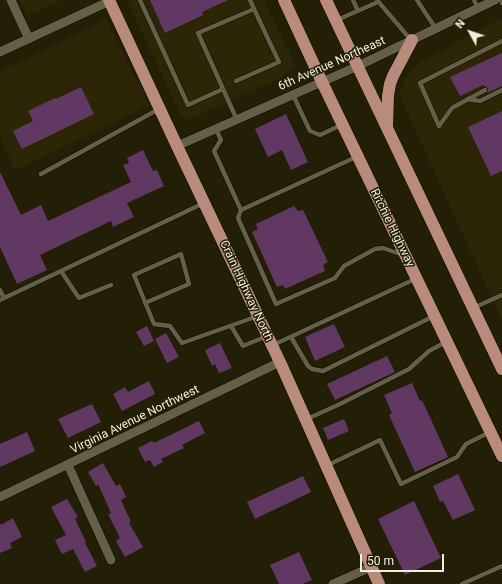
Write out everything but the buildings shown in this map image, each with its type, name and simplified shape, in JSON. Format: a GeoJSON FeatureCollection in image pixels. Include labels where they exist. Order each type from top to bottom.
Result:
{"type":"FeatureCollection","features":[{"type":"Feature","properties":{"kind":"main road","name":"Ritchie Highway"},"geometry":{"type":"LineString","coordinates":[[284,0],[416,279],[502,456]]}},
{"type":"Feature","properties":{"kind":"main road"},"geometry":{"type":"LineString","coordinates":[[326,0],[502,369]]}},
{"type":"Feature","properties":{"kind":"main road","name":"Crain Highway North"},"geometry":{"type":"LineString","coordinates":[[110,1],[159,109],[280,362],[379,584]]}},
{"type":"Feature","properties":{"kind":"main road"},"geometry":{"type":"LineString","coordinates":[[387,127],[390,84],[412,40]]}},
{"type":"Feature","properties":{"kind":"street"},"geometry":{"type":"LineString","coordinates":[[11,0],[29,39]]}},
{"type":"Feature","properties":{"kind":"street","name":"6th Avenue Northeast"},"geometry":{"type":"LineString","coordinates":[[177,146],[358,66],[436,29],[476,4],[496,0]]}},
{"type":"Feature","properties":{"kind":"street"},"geometry":{"type":"LineString","coordinates":[[0,52],[110,1]]}},
{"type":"Feature","properties":{"kind":"street","name":"Virginia Avenue Northwest"},"geometry":{"type":"LineString","coordinates":[[0,497],[68,466],[280,362]]}},
{"type":"Feature","properties":{"kind":"street"},"geometry":{"type":"LineString","coordinates":[[68,466],[111,560]]}},
{"type":"Feature","properties":{"kind":"street"},"geometry":{"type":"LineString","coordinates":[[333,584],[371,567]]}},
{"type":"Feature","properties":{"kind":"lane"},"geometry":{"type":"LineString","coordinates":[[140,0],[188,105],[223,88]]}},
{"type":"Feature","properties":{"kind":"lane"},"geometry":{"type":"LineString","coordinates":[[236,81],[279,62],[250,0]]}},
{"type":"Feature","properties":{"kind":"lane"},"geometry":{"type":"LineString","coordinates":[[353,0],[358,11]]}},
{"type":"Feature","properties":{"kind":"lane"},"geometry":{"type":"LineString","coordinates":[[417,0],[436,29]]}},
{"type":"Feature","properties":{"kind":"lane"},"geometry":{"type":"LineString","coordinates":[[336,20],[377,1],[412,40]]}},
{"type":"Feature","properties":{"kind":"lane"},"geometry":{"type":"LineString","coordinates":[[238,120],[198,32],[254,9]]}},
{"type":"Feature","properties":{"kind":"lane"},"geometry":{"type":"LineString","coordinates":[[485,90],[452,108],[439,126],[420,83],[502,41]]}},
{"type":"Feature","properties":{"kind":"lane"},"geometry":{"type":"LineString","coordinates":[[467,100],[480,101],[502,90]]}},
{"type":"Feature","properties":{"kind":"lane"},"geometry":{"type":"LineString","coordinates":[[293,95],[310,131],[320,135],[342,124]]}},
{"type":"Feature","properties":{"kind":"lane"},"geometry":{"type":"LineString","coordinates":[[41,174],[159,109]]}},
{"type":"Feature","properties":{"kind":"lane"},"geometry":{"type":"LineString","coordinates":[[216,129],[221,140],[214,151],[241,210]]}},
{"type":"Feature","properties":{"kind":"lane"},"geometry":{"type":"LineString","coordinates":[[358,157],[241,210],[238,218],[276,304],[335,278],[344,266],[375,249],[383,248],[405,255]]}},
{"type":"Feature","properties":{"kind":"lane"},"geometry":{"type":"LineString","coordinates":[[0,290],[2,299],[204,203]]}},
{"type":"Feature","properties":{"kind":"lane"},"geometry":{"type":"LineString","coordinates":[[145,303],[189,284],[181,254],[134,275],[145,303],[154,324],[170,326],[182,342],[258,316]]}},
{"type":"Feature","properties":{"kind":"lane"},"geometry":{"type":"LineString","coordinates":[[61,271],[79,298],[111,285]]}},
{"type":"Feature","properties":{"kind":"lane"},"geometry":{"type":"LineString","coordinates":[[231,326],[243,346],[291,337],[416,279]]}},
{"type":"Feature","properties":{"kind":"lane"},"geometry":{"type":"LineString","coordinates":[[473,308],[502,294]]}},
{"type":"Feature","properties":{"kind":"lane"},"geometry":{"type":"LineString","coordinates":[[291,337],[308,366],[312,369],[323,371],[434,316]]}},
{"type":"Feature","properties":{"kind":"lane"},"geometry":{"type":"LineString","coordinates":[[305,419],[340,404],[409,369],[429,351],[447,342]]}},
{"type":"Feature","properties":{"kind":"lane"},"geometry":{"type":"LineString","coordinates":[[326,466],[380,440],[401,484],[457,457],[466,444],[490,432]]}},
{"type":"Feature","properties":{"kind":"lane"},"geometry":{"type":"LineString","coordinates":[[462,584],[502,566]]}},
{"type":"Feature","properties":{"kind":"shaded area"},"geometry":{"type":"Polygon","coordinates":[[[20,0],[62,0],[27,15],[20,0]]]}},
{"type":"Feature","properties":{"kind":"shaded area"},"geometry":{"type":"Polygon","coordinates":[[[127,0],[264,0],[296,65],[280,78],[188,120],[180,114],[127,0]]]}},
{"type":"Feature","properties":{"kind":"shaded area"},"geometry":{"type":"Polygon","coordinates":[[[502,18],[502,320],[399,94],[405,79],[420,62],[502,18]]]}},
{"type":"Feature","properties":{"kind":"shaded area"},"geometry":{"type":"Polygon","coordinates":[[[106,19],[150,106],[15,170],[0,137],[0,71],[106,19]]]}}]}
